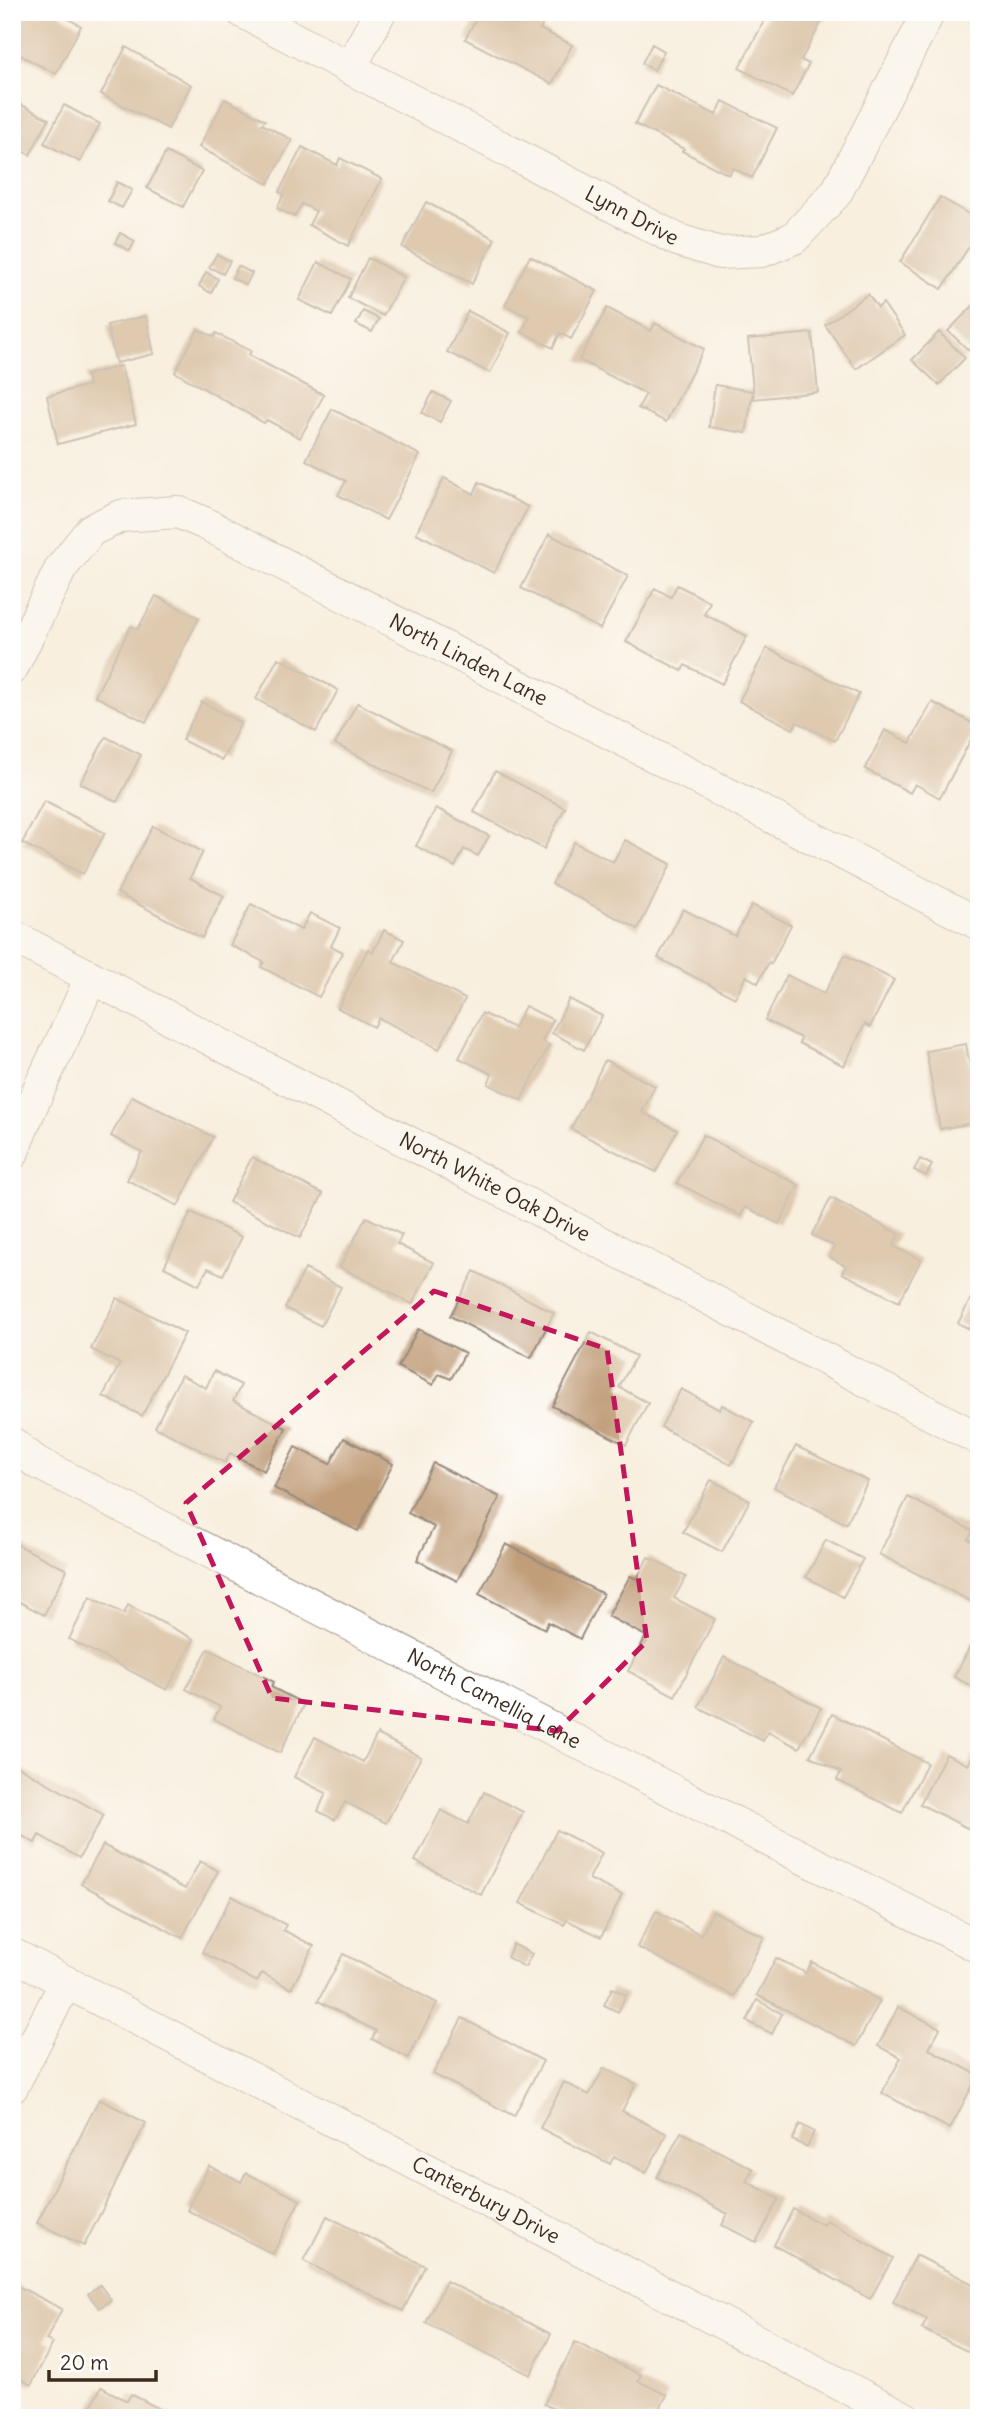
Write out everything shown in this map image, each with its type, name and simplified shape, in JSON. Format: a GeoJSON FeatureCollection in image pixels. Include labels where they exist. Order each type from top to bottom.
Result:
{"type":"FeatureCollection","features":[{"type":"Feature","properties":{"kind":"street","name":"Lynn Drive"},"geometry":{"type":"LineString","coordinates":[[243,12],[678,240],[720,253],[762,251],[794,238],[836,193],[929,12]]}},
{"type":"Feature","properties":{"kind":"street"},"geometry":{"type":"LineString","coordinates":[[351,68],[380,12]]}},
{"type":"Feature","properties":{"kind":"street","name":"North Linden Lane"},"geometry":{"type":"LineString","coordinates":[[12,668],[61,568],[91,530],[121,516],[178,512],[216,529],[979,924]]}},
{"type":"Feature","properties":{"kind":"street","name":"North White Oak Drive"},"geometry":{"type":"LineString","coordinates":[[12,936],[979,1439]]}},
{"type":"Feature","properties":{"kind":"street"},"geometry":{"type":"LineString","coordinates":[[12,1154],[28,1110],[76,1014],[91,977]]}},
{"type":"Feature","properties":{"kind":"street","name":"North Camellia Lane"},"geometry":{"type":"LineString","coordinates":[[12,1443],[36,1462],[443,1671],[678,1796],[979,1947]]}},
{"type":"Feature","properties":{"kind":"street","name":"Canterbury Drive"},"geometry":{"type":"LineString","coordinates":[[12,1954],[905,2418]]}},
{"type":"Feature","properties":{"kind":"street"},"geometry":{"type":"LineString","coordinates":[[12,2087],[66,1982]]}},
{"type":"Feature","properties":{"kind":"highlighted area"},"geometry":{"type":"Polygon","coordinates":[[[434,1291],[607,1349],[647,1641],[557,1731],[272,1698],[186,1503],[434,1291]]]}},
{"type":"Feature","properties":{"kind":"building"},"geometry":{"type":"Polygon","coordinates":[[[12,12],[35,12],[41,15],[42,12],[56,12],[81,26],[56,74],[12,51],[12,12]]]}},
{"type":"Feature","properties":{"kind":"building"},"geometry":{"type":"Polygon","coordinates":[[[480,12],[549,12],[540,29],[572,45],[552,84],[465,39],[480,12]]]}},
{"type":"Feature","properties":{"kind":"building"},"geometry":{"type":"Polygon","coordinates":[[[769,12],[826,14],[801,60],[809,64],[792,96],[739,68],[769,12]]]}},
{"type":"Feature","properties":{"kind":"building"},"geometry":{"type":"Polygon","coordinates":[[[652,44],[664,51],[654,70],[642,63],[652,44]]]}},
{"type":"Feature","properties":{"kind":"building"},"geometry":{"type":"Polygon","coordinates":[[[126,47],[191,85],[168,129],[101,94],[126,47]]]}},
{"type":"Feature","properties":{"kind":"building"},"geometry":{"type":"Polygon","coordinates":[[[656,85],[716,115],[723,101],[777,128],[752,178],[733,168],[729,175],[635,124],[656,85]]]}},
{"type":"Feature","properties":{"kind":"building"},"geometry":{"type":"Polygon","coordinates":[[[225,99],[265,120],[262,124],[292,140],[268,184],[199,147],[225,99]]]}},
{"type":"Feature","properties":{"kind":"building"},"geometry":{"type":"Polygon","coordinates":[[[16,102],[49,119],[30,155],[12,146],[12,108],[16,102]]]}},
{"type":"Feature","properties":{"kind":"building"},"geometry":{"type":"Polygon","coordinates":[[[64,105],[100,124],[80,162],[44,143],[64,105]]]}},
{"type":"Feature","properties":{"kind":"building"},"geometry":{"type":"Polygon","coordinates":[[[302,147],[337,165],[340,158],[382,179],[348,246],[309,225],[316,211],[302,204],[294,217],[277,208],[284,194],[279,192],[302,147]]]}},
{"type":"Feature","properties":{"kind":"building"},"geometry":{"type":"Polygon","coordinates":[[[166,152],[202,171],[183,207],[147,188],[166,152]]]}},
{"type":"Feature","properties":{"kind":"building"},"geometry":{"type":"Polygon","coordinates":[[[117,182],[132,190],[122,208],[108,201],[117,182]]]}},
{"type":"Feature","properties":{"kind":"building"},"geometry":{"type":"Polygon","coordinates":[[[940,197],[979,220],[979,231],[942,289],[900,262],[940,197]]]}},
{"type":"Feature","properties":{"kind":"building"},"geometry":{"type":"Polygon","coordinates":[[[426,202],[495,239],[472,284],[402,247],[426,202]]]}},
{"type":"Feature","properties":{"kind":"building"},"geometry":{"type":"Polygon","coordinates":[[[120,233],[135,241],[130,251],[115,243],[120,233]]]}},
{"type":"Feature","properties":{"kind":"building"},"geometry":{"type":"Polygon","coordinates":[[[217,254],[230,261],[223,274],[209,267],[217,254]]]}},
{"type":"Feature","properties":{"kind":"building"},"geometry":{"type":"Polygon","coordinates":[[[530,256],[597,291],[571,339],[560,333],[553,348],[522,332],[529,317],[505,305],[530,256]]]}},
{"type":"Feature","properties":{"kind":"building"},"geometry":{"type":"Polygon","coordinates":[[[368,258],[404,277],[383,316],[348,298],[368,258]]]}},
{"type":"Feature","properties":{"kind":"building"},"geometry":{"type":"Polygon","coordinates":[[[318,262],[351,279],[332,316],[299,300],[318,262]]]}},
{"type":"Feature","properties":{"kind":"building"},"geometry":{"type":"Polygon","coordinates":[[[238,266],[252,273],[246,285],[232,278],[238,266]]]}},
{"type":"Feature","properties":{"kind":"building"},"geometry":{"type":"Polygon","coordinates":[[[206,272],[218,279],[211,293],[199,286],[206,272]]]}},
{"type":"Feature","properties":{"kind":"building"},"geometry":{"type":"Polygon","coordinates":[[[868,294],[878,308],[883,303],[905,335],[856,369],[825,325],[868,294]]]}},
{"type":"Feature","properties":{"kind":"building"},"geometry":{"type":"Polygon","coordinates":[[[979,300],[979,360],[948,331],[979,300]]]}},
{"type":"Feature","properties":{"kind":"building"},"geometry":{"type":"Polygon","coordinates":[[[607,308],[651,331],[655,323],[704,349],[666,422],[638,408],[646,394],[579,360],[607,308]]]}},
{"type":"Feature","properties":{"kind":"building"},"geometry":{"type":"Polygon","coordinates":[[[363,311],[379,319],[372,332],[356,324],[363,311]]]}},
{"type":"Feature","properties":{"kind":"building"},"geometry":{"type":"Polygon","coordinates":[[[468,311],[510,333],[490,373],[447,352],[468,311]]]}},
{"type":"Feature","properties":{"kind":"building"},"geometry":{"type":"Polygon","coordinates":[[[146,316],[154,354],[116,363],[107,325],[146,316]]]}},
{"type":"Feature","properties":{"kind":"building"},"geometry":{"type":"Polygon","coordinates":[[[198,329],[214,337],[216,333],[251,351],[249,355],[324,395],[300,438],[267,420],[264,423],[175,372],[198,329]]]}},
{"type":"Feature","properties":{"kind":"building"},"geometry":{"type":"Polygon","coordinates":[[[939,332],[965,358],[939,385],[912,360],[939,332]]]}},
{"type":"Feature","properties":{"kind":"building"},"geometry":{"type":"Polygon","coordinates":[[[812,333],[818,392],[754,399],[748,339],[812,333]]]}},
{"type":"Feature","properties":{"kind":"building"},"geometry":{"type":"Polygon","coordinates":[[[121,366],[136,424],[58,444],[47,396],[89,385],[86,375],[121,366]]]}},
{"type":"Feature","properties":{"kind":"building"},"geometry":{"type":"Polygon","coordinates":[[[715,385],[753,391],[746,433],[709,427],[715,385]]]}},
{"type":"Feature","properties":{"kind":"building"},"geometry":{"type":"Polygon","coordinates":[[[433,392],[451,401],[440,422],[422,413],[433,392]]]}},
{"type":"Feature","properties":{"kind":"building"},"geometry":{"type":"Polygon","coordinates":[[[332,409],[420,455],[386,520],[338,495],[346,481],[306,460],[332,409]]]}},
{"type":"Feature","properties":{"kind":"building"},"geometry":{"type":"Polygon","coordinates":[[[444,478],[474,494],[479,482],[528,507],[494,573],[416,533],[444,478]]]}},
{"type":"Feature","properties":{"kind":"building"},"geometry":{"type":"Polygon","coordinates":[[[549,534],[628,576],[600,629],[521,588],[549,534]]]}},
{"type":"Feature","properties":{"kind":"building"},"geometry":{"type":"Polygon","coordinates":[[[677,585],[710,602],[704,614],[747,636],[722,684],[685,665],[682,671],[626,642],[655,588],[671,597],[677,585]]]}},
{"type":"Feature","properties":{"kind":"building"},"geometry":{"type":"Polygon","coordinates":[[[156,596],[199,618],[146,722],[95,696],[131,626],[138,629],[156,596]]]}},
{"type":"Feature","properties":{"kind":"building"},"geometry":{"type":"Polygon","coordinates":[[[767,648],[859,694],[835,741],[797,722],[793,729],[739,701],[767,648]]]}},
{"type":"Feature","properties":{"kind":"building"},"geometry":{"type":"Polygon","coordinates":[[[278,658],[338,690],[316,732],[256,699],[278,658]]]}},
{"type":"Feature","properties":{"kind":"building"},"geometry":{"type":"Polygon","coordinates":[[[202,702],[241,723],[222,760],[182,740],[202,702]]]}},
{"type":"Feature","properties":{"kind":"building"},"geometry":{"type":"Polygon","coordinates":[[[932,702],[978,726],[940,798],[915,784],[910,793],[865,769],[885,730],[910,743],[932,702]]]}},
{"type":"Feature","properties":{"kind":"building"},"geometry":{"type":"Polygon","coordinates":[[[357,703],[452,751],[431,793],[335,744],[357,703]]]}},
{"type":"Feature","properties":{"kind":"building"},"geometry":{"type":"Polygon","coordinates":[[[106,737],[141,755],[117,802],[80,783],[106,737]]]}},
{"type":"Feature","properties":{"kind":"building"},"geometry":{"type":"Polygon","coordinates":[[[495,771],[565,808],[544,849],[474,812],[495,771]]]}},
{"type":"Feature","properties":{"kind":"building"},"geometry":{"type":"Polygon","coordinates":[[[44,801],[105,833],[83,874],[22,843],[44,801]]]}},
{"type":"Feature","properties":{"kind":"building"},"geometry":{"type":"Polygon","coordinates":[[[436,808],[489,836],[478,856],[464,849],[455,867],[416,846],[436,808]]]}},
{"type":"Feature","properties":{"kind":"building"},"geometry":{"type":"Polygon","coordinates":[[[153,826],[203,852],[190,878],[224,896],[202,938],[117,893],[153,826]]]}},
{"type":"Feature","properties":{"kind":"building"},"geometry":{"type":"Polygon","coordinates":[[[625,840],[671,864],[638,929],[552,884],[574,842],[613,862],[625,840]]]}},
{"type":"Feature","properties":{"kind":"building"},"geometry":{"type":"Polygon","coordinates":[[[251,904],[301,930],[310,913],[340,928],[331,946],[343,952],[319,997],[261,967],[264,962],[230,945],[251,904]]]}},
{"type":"Feature","properties":{"kind":"building"},"geometry":{"type":"Polygon","coordinates":[[[752,905],[791,925],[758,983],[746,976],[735,998],[658,958],[683,909],[735,936],[752,905]]]}},
{"type":"Feature","properties":{"kind":"building"},"geometry":{"type":"Polygon","coordinates":[[[384,930],[404,940],[393,962],[465,999],[439,1049],[379,1018],[374,1027],[338,1008],[368,949],[373,952],[384,930]]]}},
{"type":"Feature","properties":{"kind":"building"},"geometry":{"type":"Polygon","coordinates":[[[845,955],[894,980],[870,1027],[865,1024],[844,1066],[799,1043],[801,1038],[765,1020],[787,975],[824,994],[845,955]]]}},
{"type":"Feature","properties":{"kind":"building"},"geometry":{"type":"Polygon","coordinates":[[[569,999],[602,1016],[584,1050],[552,1033],[569,999]]]}},
{"type":"Feature","properties":{"kind":"building"},"geometry":{"type":"Polygon","coordinates":[[[525,1006],[553,1020],[542,1041],[549,1045],[521,1100],[488,1084],[492,1074],[459,1058],[482,1013],[514,1028],[525,1006]]]}},
{"type":"Feature","properties":{"kind":"building"},"geometry":{"type":"Polygon","coordinates":[[[966,1044],[975,1094],[979,1093],[979,1137],[976,1138],[974,1123],[940,1129],[926,1051],[966,1044]]]}},
{"type":"Feature","properties":{"kind":"building"},"geometry":{"type":"Polygon","coordinates":[[[605,1060],[655,1086],[642,1112],[677,1130],[656,1172],[571,1129],[605,1060]]]}},
{"type":"Feature","properties":{"kind":"building"},"geometry":{"type":"Polygon","coordinates":[[[132,1096],[213,1137],[178,1206],[127,1180],[142,1152],[111,1136],[132,1096]]]}},
{"type":"Feature","properties":{"kind":"building"},"geometry":{"type":"Polygon","coordinates":[[[703,1135],[799,1185],[779,1224],[745,1207],[741,1216],[677,1183],[703,1135]]]}},
{"type":"Feature","properties":{"kind":"building"},"geometry":{"type":"Polygon","coordinates":[[[252,1157],[323,1194],[300,1238],[229,1202],[252,1157]]]}},
{"type":"Feature","properties":{"kind":"building"},"geometry":{"type":"Polygon","coordinates":[[[920,1159],[932,1165],[926,1176],[914,1170],[920,1159]]]}},
{"type":"Feature","properties":{"kind":"building"},"geometry":{"type":"Polygon","coordinates":[[[831,1198],[899,1234],[893,1246],[921,1260],[899,1302],[842,1273],[846,1266],[829,1257],[834,1246],[812,1235],[831,1198]]]}},
{"type":"Feature","properties":{"kind":"building"},"geometry":{"type":"Polygon","coordinates":[[[191,1212],[242,1237],[223,1275],[208,1268],[199,1285],[164,1267],[191,1212]]]}},
{"type":"Feature","properties":{"kind":"building"},"geometry":{"type":"Polygon","coordinates":[[[366,1217],[402,1235],[397,1244],[434,1263],[412,1304],[340,1267],[366,1217]]]}},
{"type":"Feature","properties":{"kind":"building"},"geometry":{"type":"Polygon","coordinates":[[[305,1269],[341,1287],[321,1326],[285,1308],[305,1269]]]}},
{"type":"Feature","properties":{"kind":"building"},"geometry":{"type":"Polygon","coordinates":[[[474,1271],[554,1313],[531,1358],[450,1316],[474,1271]]]}},
{"type":"Feature","properties":{"kind":"building"},"geometry":{"type":"Polygon","coordinates":[[[979,1283],[979,1334],[958,1323],[979,1283]]]}},
{"type":"Feature","properties":{"kind":"building"},"geometry":{"type":"Polygon","coordinates":[[[117,1298],[185,1333],[142,1416],[103,1396],[120,1364],[91,1349],[117,1298]]]}},
{"type":"Feature","properties":{"kind":"building"},"geometry":{"type":"Polygon","coordinates":[[[418,1329],[465,1353],[451,1379],[439,1374],[433,1385],[398,1367],[418,1329]]]}},
{"type":"Feature","properties":{"kind":"building"},"geometry":{"type":"Polygon","coordinates":[[[591,1332],[636,1356],[619,1387],[648,1403],[626,1445],[552,1406],[591,1332]]]}},
{"type":"Feature","properties":{"kind":"building"},"geometry":{"type":"Polygon","coordinates":[[[214,1371],[241,1385],[233,1401],[286,1428],[264,1471],[230,1453],[225,1463],[155,1427],[181,1375],[206,1388],[214,1371]]]}},
{"type":"Feature","properties":{"kind":"building"},"geometry":{"type":"Polygon","coordinates":[[[681,1389],[720,1410],[722,1405],[754,1422],[731,1465],[661,1427],[681,1389]]]}},
{"type":"Feature","properties":{"kind":"building"},"geometry":{"type":"Polygon","coordinates":[[[344,1438],[393,1464],[358,1531],[274,1488],[295,1447],[330,1464],[344,1438]]]}},
{"type":"Feature","properties":{"kind":"building"},"geometry":{"type":"Polygon","coordinates":[[[796,1446],[868,1481],[846,1524],[774,1487],[796,1446]]]}},
{"type":"Feature","properties":{"kind":"building"},"geometry":{"type":"Polygon","coordinates":[[[433,1463],[500,1497],[457,1581],[417,1560],[434,1527],[408,1513],[433,1463]]]}},
{"type":"Feature","properties":{"kind":"building"},"geometry":{"type":"Polygon","coordinates":[[[711,1480],[750,1500],[722,1552],[683,1532],[711,1480]]]}},
{"type":"Feature","properties":{"kind":"building"},"geometry":{"type":"Polygon","coordinates":[[[908,1497],[973,1531],[968,1539],[979,1544],[978,1605],[879,1554],[908,1497]]]}},
{"type":"Feature","properties":{"kind":"building"},"geometry":{"type":"Polygon","coordinates":[[[826,1540],[863,1559],[843,1597],[806,1577],[826,1540]]]}},
{"type":"Feature","properties":{"kind":"building"},"geometry":{"type":"Polygon","coordinates":[[[12,1542],[67,1570],[44,1615],[12,1598],[12,1542]]]}},
{"type":"Feature","properties":{"kind":"building"},"geometry":{"type":"Polygon","coordinates":[[[506,1544],[603,1594],[580,1639],[548,1622],[545,1629],[479,1594],[506,1544]]]}},
{"type":"Feature","properties":{"kind":"building"},"geometry":{"type":"Polygon","coordinates":[[[648,1557],[686,1577],[674,1598],[715,1619],[675,1696],[628,1671],[646,1636],[608,1616],[630,1576],[637,1579],[648,1557]]]}},
{"type":"Feature","properties":{"kind":"building"},"geometry":{"type":"Polygon","coordinates":[[[90,1597],[124,1614],[128,1605],[194,1639],[167,1690],[69,1639],[90,1597]]]}},
{"type":"Feature","properties":{"kind":"building"},"geometry":{"type":"Polygon","coordinates":[[[973,1641],[979,1644],[979,1690],[954,1677],[973,1641]]]}},
{"type":"Feature","properties":{"kind":"building"},"geometry":{"type":"Polygon","coordinates":[[[208,1649],[274,1682],[271,1687],[304,1704],[280,1753],[214,1719],[220,1707],[186,1689],[208,1649]]]}},
{"type":"Feature","properties":{"kind":"building"},"geometry":{"type":"Polygon","coordinates":[[[724,1657],[821,1708],[799,1748],[768,1732],[763,1741],[698,1707],[724,1657]]]}},
{"type":"Feature","properties":{"kind":"building"},"geometry":{"type":"Polygon","coordinates":[[[832,1714],[927,1763],[902,1813],[837,1780],[841,1772],[810,1756],[832,1714]]]}},
{"type":"Feature","properties":{"kind":"building"},"geometry":{"type":"Polygon","coordinates":[[[377,1734],[421,1757],[386,1823],[345,1802],[335,1820],[318,1811],[326,1793],[294,1777],[315,1737],[363,1762],[377,1734]]]}},
{"type":"Feature","properties":{"kind":"building"},"geometry":{"type":"Polygon","coordinates":[[[979,1750],[979,1834],[920,1804],[946,1754],[968,1765],[975,1751],[979,1750]]]}},
{"type":"Feature","properties":{"kind":"building"},"geometry":{"type":"Polygon","coordinates":[[[12,1763],[104,1815],[79,1858],[39,1835],[35,1843],[12,1830],[12,1763]]]}},
{"type":"Feature","properties":{"kind":"building"},"geometry":{"type":"Polygon","coordinates":[[[484,1792],[523,1812],[481,1895],[415,1861],[441,1810],[468,1824],[484,1792]]]}},
{"type":"Feature","properties":{"kind":"building"},"geometry":{"type":"Polygon","coordinates":[[[557,1830],[602,1853],[589,1879],[622,1895],[601,1937],[567,1920],[564,1925],[520,1903],[557,1830]]]}},
{"type":"Feature","properties":{"kind":"building"},"geometry":{"type":"Polygon","coordinates":[[[103,1845],[185,1889],[200,1861],[218,1871],[182,1938],[81,1884],[103,1845]]]}},
{"type":"Feature","properties":{"kind":"building"},"geometry":{"type":"Polygon","coordinates":[[[232,1896],[286,1925],[283,1930],[314,1946],[291,1989],[262,1973],[257,1982],[202,1952],[232,1896]]]}},
{"type":"Feature","properties":{"kind":"building"},"geometry":{"type":"Polygon","coordinates":[[[656,1911],[701,1935],[713,1911],[764,1937],[734,1996],[637,1947],[656,1911]]]}},
{"type":"Feature","properties":{"kind":"building"},"geometry":{"type":"Polygon","coordinates":[[[513,1944],[532,1954],[525,1967],[507,1957],[513,1944]]]}},
{"type":"Feature","properties":{"kind":"building"},"geometry":{"type":"Polygon","coordinates":[[[343,1954],[437,2003],[408,2058],[372,2039],[376,2031],[318,2001],[343,1954]]]}},
{"type":"Feature","properties":{"kind":"building"},"geometry":{"type":"Polygon","coordinates":[[[776,1958],[806,1973],[812,1962],[880,2001],[856,2046],[757,1995],[776,1958]]]}},
{"type":"Feature","properties":{"kind":"building"},"geometry":{"type":"Polygon","coordinates":[[[612,1988],[626,1995],[618,2012],[604,2005],[612,1988]]]}},
{"type":"Feature","properties":{"kind":"building"},"geometry":{"type":"Polygon","coordinates":[[[757,2000],[782,2014],[772,2034],[747,2021],[757,2000]]]}},
{"type":"Feature","properties":{"kind":"building"},"geometry":{"type":"Polygon","coordinates":[[[898,2007],[940,2028],[929,2049],[978,2075],[950,2129],[882,2093],[901,2058],[878,2046],[898,2007]]]}},
{"type":"Feature","properties":{"kind":"building"},"geometry":{"type":"Polygon","coordinates":[[[462,2018],[543,2061],[514,2116],[433,2074],[462,2018]]]}},
{"type":"Feature","properties":{"kind":"building"},"geometry":{"type":"Polygon","coordinates":[[[604,2068],[636,2084],[622,2111],[667,2134],[646,2173],[614,2156],[610,2164],[540,2128],[564,2082],[589,2095],[604,2068]]]}},
{"type":"Feature","properties":{"kind":"building"},"geometry":{"type":"Polygon","coordinates":[[[99,2099],[146,2123],[84,2246],[37,2223],[99,2099]]]}},
{"type":"Feature","properties":{"kind":"building"},"geometry":{"type":"Polygon","coordinates":[[[800,2124],[814,2132],[807,2147],[792,2140],[800,2124]]]}},
{"type":"Feature","properties":{"kind":"building"},"geometry":{"type":"Polygon","coordinates":[[[681,2132],[753,2169],[746,2181],[779,2199],[756,2242],[722,2225],[728,2214],[657,2177],[681,2132]]]}},
{"type":"Feature","properties":{"kind":"building"},"geometry":{"type":"Polygon","coordinates":[[[209,2166],[241,2182],[246,2173],[300,2200],[273,2254],[187,2210],[209,2166]]]}},
{"type":"Feature","properties":{"kind":"building"},"geometry":{"type":"Polygon","coordinates":[[[793,2209],[823,2225],[826,2220],[893,2258],[870,2299],[774,2245],[793,2209]]]}},
{"type":"Feature","properties":{"kind":"building"},"geometry":{"type":"Polygon","coordinates":[[[327,2216],[425,2266],[403,2311],[304,2261],[327,2216]]]}},
{"type":"Feature","properties":{"kind":"building"},"geometry":{"type":"Polygon","coordinates":[[[916,2255],[979,2287],[979,2357],[922,2329],[927,2319],[893,2302],[916,2255]]]}},
{"type":"Feature","properties":{"kind":"building"},"geometry":{"type":"Polygon","coordinates":[[[446,2281],[551,2334],[530,2375],[426,2323],[446,2281]]]}},
{"type":"Feature","properties":{"kind":"building"},"geometry":{"type":"Polygon","coordinates":[[[12,2283],[62,2309],[46,2340],[53,2343],[31,2385],[21,2379],[12,2396],[12,2283]]]}},
{"type":"Feature","properties":{"kind":"building"},"geometry":{"type":"Polygon","coordinates":[[[100,2285],[111,2300],[99,2308],[88,2294],[100,2285]]]}},
{"type":"Feature","properties":{"kind":"building"},"geometry":{"type":"Polygon","coordinates":[[[575,2342],[641,2375],[638,2381],[667,2395],[655,2418],[591,2418],[580,2412],[577,2418],[571,2418],[544,2404],[575,2342]]]}},
{"type":"Feature","properties":{"kind":"building"},"geometry":{"type":"Polygon","coordinates":[[[101,2387],[127,2401],[131,2394],[177,2418],[85,2418],[101,2387]]]}}]}
